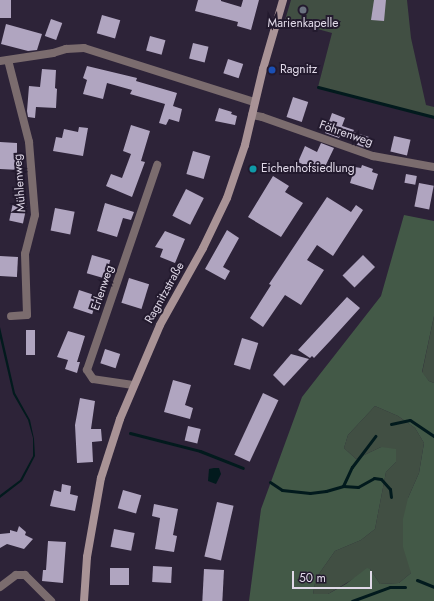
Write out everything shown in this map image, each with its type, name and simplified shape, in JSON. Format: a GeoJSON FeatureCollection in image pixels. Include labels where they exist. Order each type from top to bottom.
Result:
{"type":"FeatureCollection","features":[{"type":"Feature","properties":{"kind":"main road","name":"Ragnitzstraße"},"geometry":{"type":"LineString","coordinates":[[84,601],[88,557],[102,478],[120,419],[133,385],[160,325],[203,248],[227,198],[245,145],[254,102],[283,0]]}},
{"type":"Feature","properties":{"kind":"street","name":"Mühlenweg"},"geometry":{"type":"LineString","coordinates":[[11,316],[27,314],[25,254],[35,215],[29,142],[4,61],[53,53],[66,49],[84,48],[254,102]]}},
{"type":"Feature","properties":{"kind":"street","name":"Föhrenweg"},"geometry":{"type":"LineString","coordinates":[[252,115],[262,117],[373,156],[434,167]]}},
{"type":"Feature","properties":{"kind":"street","name":"Erlenweg"},"geometry":{"type":"LineString","coordinates":[[133,385],[93,379],[87,370],[157,165]]}},
{"type":"Feature","properties":{"kind":"street"},"geometry":{"type":"LineString","coordinates":[[0,588],[16,575],[25,575],[51,601]]}},
{"type":"Feature","properties":{"kind":"shaded area"},"geometry":{"type":"Polygon","coordinates":[[[291,0],[407,0],[411,38],[426,105],[434,107],[434,117],[318,87],[332,33],[285,20],[291,0]]]}},
{"type":"Feature","properties":{"kind":"shaded area"},"geometry":{"type":"Polygon","coordinates":[[[404,215],[434,221],[434,316],[422,372],[429,381],[434,383],[434,601],[249,601],[261,509],[302,397],[381,296],[404,215]],[[375,406],[348,435],[344,448],[356,459],[381,447],[396,449],[396,462],[386,472],[375,529],[361,540],[335,551],[316,578],[313,594],[328,594],[346,584],[367,568],[370,569],[380,584],[399,583],[411,573],[403,547],[403,519],[408,498],[419,473],[424,443],[415,428],[398,416],[375,406]]]}},
{"type":"Feature","properties":{"kind":"shaded area"},"geometry":{"type":"Polygon","coordinates":[[[434,316],[434,383],[429,381],[422,373],[434,316]]]}},
{"type":"Feature","properties":{"kind":"shaded area"},"geometry":{"type":"Polygon","coordinates":[[[0,327],[15,393],[30,420],[34,439],[35,456],[22,481],[0,498],[0,495],[20,480],[33,456],[33,438],[28,420],[13,394],[0,338],[0,327]]]}},
{"type":"Feature","properties":{"kind":"shaded area"},"geometry":{"type":"Polygon","coordinates":[[[375,406],[398,416],[415,428],[424,443],[419,473],[408,498],[411,573],[399,583],[380,584],[370,569],[328,594],[313,594],[316,578],[335,551],[361,540],[375,529],[386,472],[396,462],[381,447],[356,459],[344,448],[348,435],[375,406]]]}},
{"type":"Feature","properties":{"kind":"shaded area"},"geometry":{"type":"Polygon","coordinates":[[[219,468],[221,474],[216,484],[208,481],[209,469],[219,468]]]}},
{"type":"Feature","properties":{"kind":"building"},"geometry":{"type":"Polygon","coordinates":[[[0,0],[11,0],[11,18],[0,18],[0,0]]]}},
{"type":"Feature","properties":{"kind":"building"},"geometry":{"type":"Polygon","coordinates":[[[198,0],[221,0],[241,7],[243,0],[259,0],[251,30],[237,26],[238,22],[195,11],[198,0]]]}},
{"type":"Feature","properties":{"kind":"building"},"geometry":{"type":"Polygon","coordinates":[[[374,0],[386,0],[384,21],[371,20],[374,0]]]}},
{"type":"Feature","properties":{"kind":"building"},"geometry":{"type":"Polygon","coordinates":[[[102,15],[120,20],[115,39],[97,33],[102,15]]]}},
{"type":"Feature","properties":{"kind":"building"},"geometry":{"type":"Polygon","coordinates":[[[51,19],[62,23],[56,40],[45,36],[51,19]]]}},
{"type":"Feature","properties":{"kind":"building"},"geometry":{"type":"Polygon","coordinates":[[[6,24],[42,34],[37,50],[28,51],[1,44],[6,24]]]}},
{"type":"Feature","properties":{"kind":"building"},"geometry":{"type":"Polygon","coordinates":[[[150,36],[165,40],[162,55],[146,50],[150,36]]]}},
{"type":"Feature","properties":{"kind":"building"},"geometry":{"type":"Polygon","coordinates":[[[193,43],[209,47],[205,62],[189,59],[193,43]]]}},
{"type":"Feature","properties":{"kind":"building"},"geometry":{"type":"Polygon","coordinates":[[[228,59],[243,64],[239,78],[223,73],[228,59]]]}},
{"type":"Feature","properties":{"kind":"building"},"geometry":{"type":"Polygon","coordinates":[[[87,66],[137,78],[136,81],[177,93],[173,106],[182,109],[179,122],[169,119],[166,125],[159,123],[165,104],[130,94],[132,90],[107,83],[103,99],[83,94],[87,80],[83,78],[87,66]]]}},
{"type":"Feature","properties":{"kind":"building"},"geometry":{"type":"Polygon","coordinates":[[[42,69],[56,70],[56,108],[36,107],[35,118],[28,117],[29,86],[40,87],[42,69]]]}},
{"type":"Feature","properties":{"kind":"building"},"geometry":{"type":"Polygon","coordinates":[[[293,97],[308,102],[302,122],[287,117],[293,97]]]}},
{"type":"Feature","properties":{"kind":"building"},"geometry":{"type":"Polygon","coordinates":[[[219,108],[232,112],[231,114],[237,116],[235,125],[215,121],[219,108]]]}},
{"type":"Feature","properties":{"kind":"building"},"geometry":{"type":"Polygon","coordinates":[[[332,113],[345,118],[342,126],[354,130],[353,132],[369,137],[366,148],[355,144],[356,141],[340,136],[339,138],[325,133],[332,113]]]}},
{"type":"Feature","properties":{"kind":"building"},"geometry":{"type":"Polygon","coordinates":[[[131,125],[150,131],[141,161],[145,162],[132,197],[106,186],[111,174],[122,178],[131,154],[123,151],[131,125]]]}},
{"type":"Feature","properties":{"kind":"building"},"geometry":{"type":"Polygon","coordinates":[[[79,127],[88,128],[83,156],[53,151],[56,137],[62,138],[64,129],[78,132],[79,127]]]}},
{"type":"Feature","properties":{"kind":"building"},"geometry":{"type":"Polygon","coordinates":[[[394,136],[411,140],[407,155],[390,152],[394,136]]]}},
{"type":"Feature","properties":{"kind":"building"},"geometry":{"type":"Polygon","coordinates":[[[0,142],[17,143],[17,154],[21,154],[20,170],[0,169],[0,142]]]}},
{"type":"Feature","properties":{"kind":"building"},"geometry":{"type":"Polygon","coordinates":[[[321,143],[334,148],[322,173],[298,162],[305,146],[317,152],[321,143]]]}},
{"type":"Feature","properties":{"kind":"building"},"geometry":{"type":"Polygon","coordinates":[[[193,151],[210,156],[204,179],[186,174],[193,151]]]}},
{"type":"Feature","properties":{"kind":"building"},"geometry":{"type":"Polygon","coordinates":[[[362,165],[373,169],[372,172],[378,174],[373,190],[350,183],[355,167],[361,168],[362,165]]]}},
{"type":"Feature","properties":{"kind":"building"},"geometry":{"type":"Polygon","coordinates":[[[406,174],[417,176],[415,185],[404,183],[406,174]]]}},
{"type":"Feature","properties":{"kind":"building"},"geometry":{"type":"Polygon","coordinates":[[[273,176],[289,186],[285,192],[303,203],[281,237],[248,217],[273,176]]]}},
{"type":"Feature","properties":{"kind":"building"},"geometry":{"type":"Polygon","coordinates":[[[419,183],[434,186],[429,209],[414,207],[419,183]]]}},
{"type":"Feature","properties":{"kind":"building"},"geometry":{"type":"Polygon","coordinates":[[[186,189],[204,198],[190,225],[172,216],[186,189]]]}},
{"type":"Feature","properties":{"kind":"building"},"geometry":{"type":"Polygon","coordinates":[[[327,197],[351,212],[356,205],[363,210],[333,256],[317,245],[307,260],[324,270],[301,305],[285,295],[263,327],[250,318],[271,285],[269,284],[327,197]]]}},
{"type":"Feature","properties":{"kind":"building"},"geometry":{"type":"Polygon","coordinates":[[[13,203],[27,206],[23,224],[9,221],[13,203]]]}},
{"type":"Feature","properties":{"kind":"building"},"geometry":{"type":"Polygon","coordinates":[[[105,203],[134,212],[131,220],[123,218],[117,237],[97,231],[105,203]]]}},
{"type":"Feature","properties":{"kind":"building"},"geometry":{"type":"Polygon","coordinates":[[[55,208],[75,212],[70,234],[51,231],[55,208]]]}},
{"type":"Feature","properties":{"kind":"building"},"geometry":{"type":"Polygon","coordinates":[[[227,230],[239,238],[223,267],[230,271],[225,280],[205,269],[227,230]]]}},
{"type":"Feature","properties":{"kind":"building"},"geometry":{"type":"Polygon","coordinates":[[[165,231],[185,239],[175,263],[160,257],[163,249],[155,247],[165,231]]]}},
{"type":"Feature","properties":{"kind":"building"},"geometry":{"type":"Polygon","coordinates":[[[92,255],[110,260],[105,279],[87,273],[92,255]]]}},
{"type":"Feature","properties":{"kind":"building"},"geometry":{"type":"Polygon","coordinates":[[[363,255],[375,267],[355,288],[342,276],[363,255]]]}},
{"type":"Feature","properties":{"kind":"building"},"geometry":{"type":"Polygon","coordinates":[[[0,256],[18,257],[17,277],[0,276],[0,256]]]}},
{"type":"Feature","properties":{"kind":"building"},"geometry":{"type":"Polygon","coordinates":[[[129,278],[149,284],[141,309],[121,303],[129,278]]]}},
{"type":"Feature","properties":{"kind":"building"},"geometry":{"type":"Polygon","coordinates":[[[79,290],[98,296],[92,314],[73,308],[79,290]]]}},
{"type":"Feature","properties":{"kind":"building"},"geometry":{"type":"Polygon","coordinates":[[[347,297],[360,308],[330,341],[314,358],[312,356],[310,358],[298,350],[347,297]]]}},
{"type":"Feature","properties":{"kind":"building"},"geometry":{"type":"Polygon","coordinates":[[[26,330],[35,330],[35,355],[26,355],[26,330]]]}},
{"type":"Feature","properties":{"kind":"building"},"geometry":{"type":"Polygon","coordinates":[[[68,331],[85,336],[77,362],[80,362],[77,373],[65,369],[68,360],[57,357],[68,331]]]}},
{"type":"Feature","properties":{"kind":"building"},"geometry":{"type":"Polygon","coordinates":[[[242,338],[258,343],[250,370],[234,365],[242,338]]]}},
{"type":"Feature","properties":{"kind":"building"},"geometry":{"type":"Polygon","coordinates":[[[105,349],[120,354],[116,368],[100,363],[105,349]]]}},
{"type":"Feature","properties":{"kind":"building"},"geometry":{"type":"Polygon","coordinates":[[[291,354],[309,359],[284,386],[273,375],[291,354]]]}},
{"type":"Feature","properties":{"kind":"building"},"geometry":{"type":"Polygon","coordinates":[[[173,380],[191,385],[185,405],[193,408],[190,419],[164,412],[173,380]]]}},
{"type":"Feature","properties":{"kind":"building"},"geometry":{"type":"Polygon","coordinates":[[[263,393],[278,400],[250,462],[234,455],[263,393]]]}},
{"type":"Feature","properties":{"kind":"building"},"geometry":{"type":"Polygon","coordinates":[[[80,398],[95,401],[91,429],[101,429],[102,441],[92,442],[93,462],[77,463],[75,425],[80,398]]]}},
{"type":"Feature","properties":{"kind":"building"},"geometry":{"type":"Polygon","coordinates":[[[188,426],[201,429],[197,444],[185,441],[188,426]]]}},
{"type":"Feature","properties":{"kind":"building"},"geometry":{"type":"Polygon","coordinates":[[[62,484],[71,486],[70,494],[78,496],[75,511],[50,506],[54,490],[61,492],[62,484]]]}},
{"type":"Feature","properties":{"kind":"building"},"geometry":{"type":"Polygon","coordinates":[[[123,490],[141,495],[136,514],[118,508],[123,490]]]}},
{"type":"Feature","properties":{"kind":"building"},"geometry":{"type":"Polygon","coordinates":[[[217,502],[234,506],[221,560],[204,557],[217,502]]]}},
{"type":"Feature","properties":{"kind":"building"},"geometry":{"type":"Polygon","coordinates":[[[154,504],[178,509],[173,535],[177,536],[174,552],[155,549],[160,518],[152,516],[154,504]]]}},
{"type":"Feature","properties":{"kind":"building"},"geometry":{"type":"Polygon","coordinates":[[[19,526],[26,532],[25,535],[33,539],[24,549],[7,544],[0,548],[0,534],[10,533],[10,530],[17,532],[19,526]]]}},
{"type":"Feature","properties":{"kind":"building"},"geometry":{"type":"Polygon","coordinates":[[[114,529],[135,533],[131,551],[111,547],[114,529]]]}},
{"type":"Feature","properties":{"kind":"building"},"geometry":{"type":"Polygon","coordinates":[[[48,541],[66,542],[63,583],[42,581],[43,570],[46,570],[48,541]]]}},
{"type":"Feature","properties":{"kind":"building"},"geometry":{"type":"Polygon","coordinates":[[[153,566],[172,567],[171,583],[152,582],[153,566]]]}},
{"type":"Feature","properties":{"kind":"building"},"geometry":{"type":"Polygon","coordinates":[[[110,568],[129,568],[129,585],[110,585],[110,568]]]}},
{"type":"Feature","properties":{"kind":"building"},"geometry":{"type":"Polygon","coordinates":[[[204,569],[224,570],[222,601],[202,601],[204,569]]]}},
{"type":"Feature","properties":{"kind":"waterway"},"geometry":{"type":"LineString","coordinates":[[318,87],[434,117]]}},
{"type":"Feature","properties":{"kind":"waterway"},"geometry":{"type":"LineString","coordinates":[[391,424],[410,420],[434,436]]}},
{"type":"Feature","properties":{"kind":"waterway"},"geometry":{"type":"LineString","coordinates":[[130,433],[200,451],[243,468]]}},
{"type":"Feature","properties":{"kind":"waterway"},"geometry":{"type":"LineString","coordinates":[[270,482],[282,490],[310,493],[326,491],[343,486],[352,467],[375,436]]}},
{"type":"Feature","properties":{"kind":"waterway"},"geometry":{"type":"LineString","coordinates":[[343,486],[358,487],[374,478],[381,479],[390,489],[391,497]]}},
{"type":"Feature","properties":{"kind":"waterway"},"geometry":{"type":"LineString","coordinates":[[417,580],[434,587]]}},
{"type":"Feature","properties":{"kind":"waterway"},"geometry":{"type":"LineString","coordinates":[[352,601],[390,587],[405,587]]}},
{"type":"Feature","properties":{"kind":"place","name":"Marienkapelle"},"geometry":{"type":"Point","coordinates":[303,10]}},
{"type":"Feature","properties":{"kind":"place","name":"Ragnitz"},"geometry":{"type":"Point","coordinates":[272,70]}},
{"type":"Feature","properties":{"kind":"place","name":"Eichenhofsiedlung"},"geometry":{"type":"Point","coordinates":[253,169]}}]}
